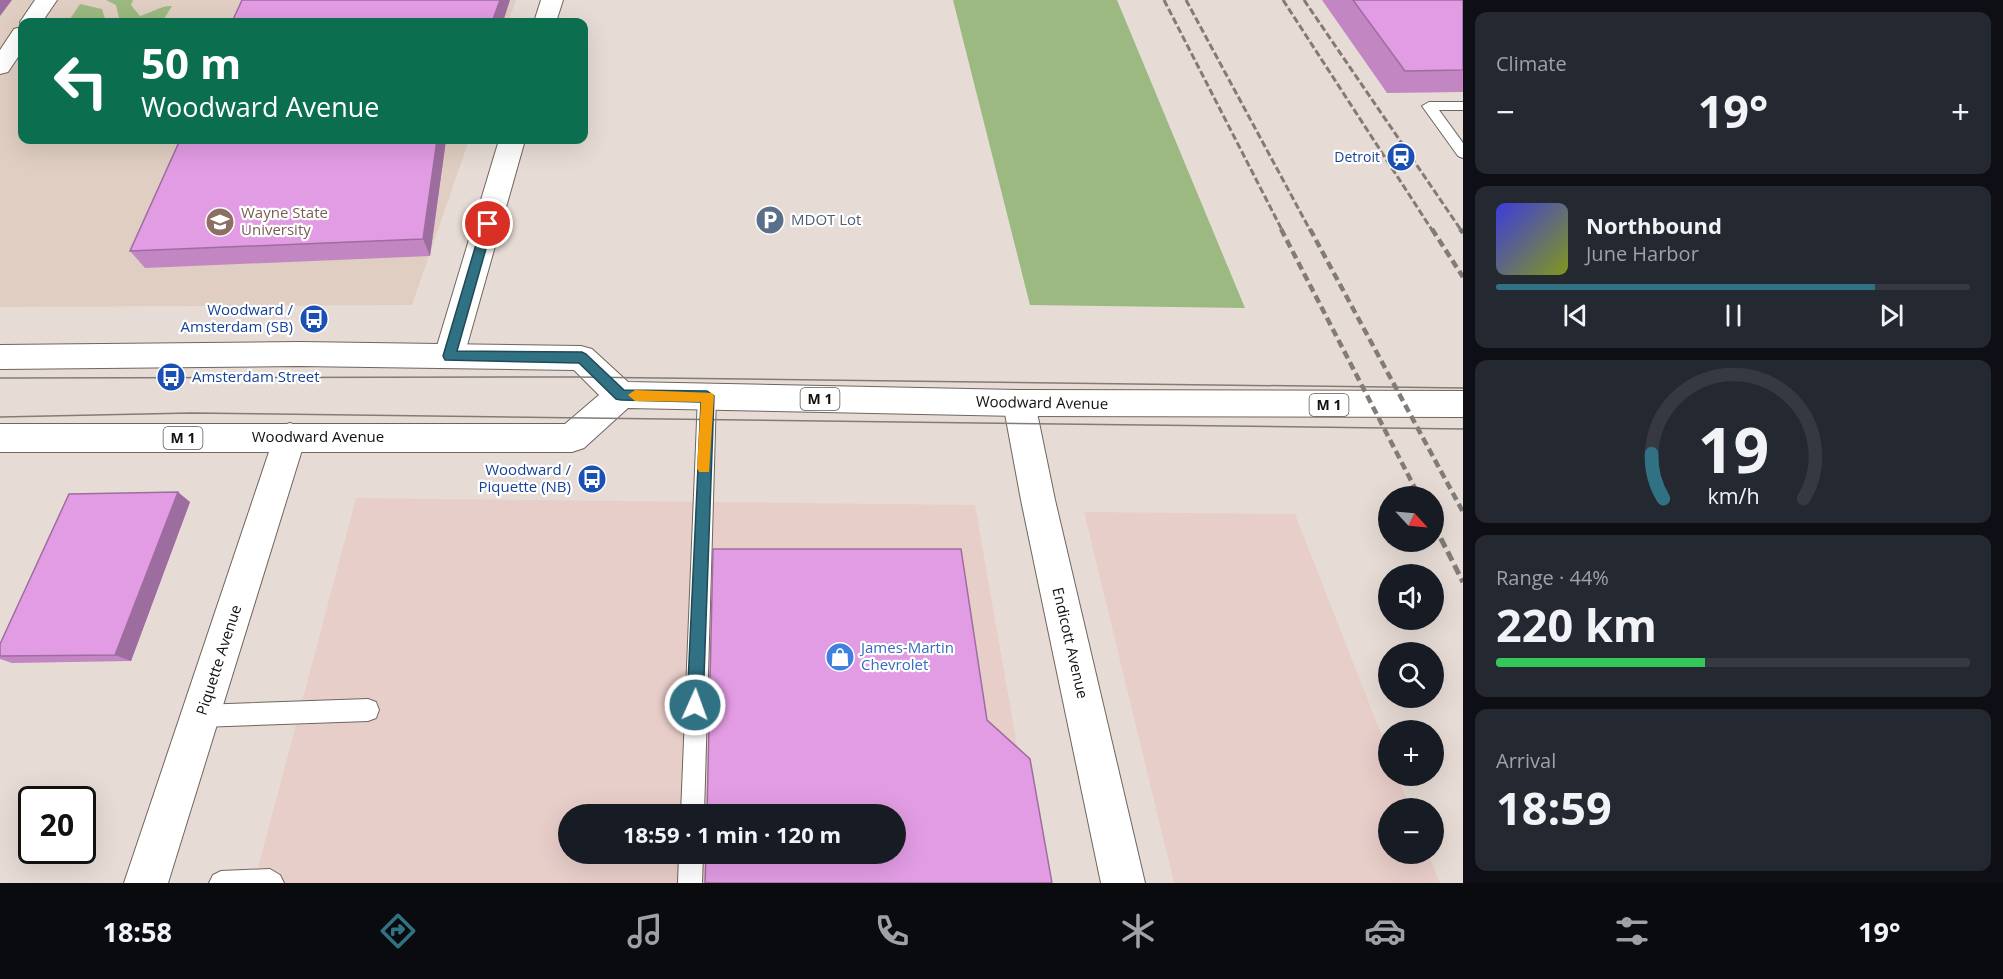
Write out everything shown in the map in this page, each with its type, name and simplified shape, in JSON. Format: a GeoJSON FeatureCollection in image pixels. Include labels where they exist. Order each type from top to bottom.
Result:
{"type":"FeatureCollection","features":[{"type":"Feature","properties":{"kind":"main road"},"geometry":{"type":"LineString","coordinates":[[33,18],[46,0]]}},
{"type":"Feature","properties":{"kind":"main road"},"geometry":{"type":"LineString","coordinates":[[547,18],[552,0]]}},
{"type":"Feature","properties":{"kind":"main road"},"geometry":{"type":"LineString","coordinates":[[0,67],[18,40]]}},
{"type":"Feature","properties":{"kind":"main road"},"geometry":{"type":"LineString","coordinates":[[449,356],[511,144]]}},
{"type":"Feature","properties":{"kind":"main road"},"geometry":{"type":"LineString","coordinates":[[0,357],[299,354],[582,358],[621,395]]}},
{"type":"Feature","properties":{"kind":"main road","name":"Woodward Avenue"},"geometry":{"type":"LineString","coordinates":[[0,438],[290,436],[572,438],[621,395],[1019,403],[1463,404]]}},
{"type":"Feature","properties":{"kind":"main road","name":"Endicott Avenue"},"geometry":{"type":"LineString","coordinates":[[1019,403],[1038,500],[1123,883]]}},
{"type":"Feature","properties":{"kind":"main road","name":"Piquette Avenue"},"geometry":{"type":"LineString","coordinates":[[146,883],[290,436]]}},
{"type":"Feature","properties":{"kind":"lane"},"geometry":{"type":"LineString","coordinates":[[1463,106],[1429,106],[1463,153]]}},
{"type":"Feature","properties":{"kind":"lane"},"geometry":{"type":"LineString","coordinates":[[692,804],[707,396]]}},
{"type":"Feature","properties":{"kind":"lane"},"geometry":{"type":"LineString","coordinates":[[200,716],[368,710]]}},
{"type":"Feature","properties":{"kind":"lane"},"geometry":{"type":"LineString","coordinates":[[690,883],[691,864]]}},
{"type":"Feature","properties":{"kind":"lane"},"geometry":{"type":"LineString","coordinates":[[221,883],[270,880],[272,883]]}},
{"type":"Feature","properties":{"kind":"shaded area","name":"Wayne State University"},"geometry":{"type":"Polygon","coordinates":[[[0,0],[516,0],[509,18],[18,18],[18,144],[468,144],[412,305],[0,307],[0,0]]]}},
{"type":"Feature","properties":{"kind":"shaded area"},"geometry":{"type":"Polygon","coordinates":[[[356,498],[975,505],[1041,883],[254,883],[356,498]]]}},
{"type":"Feature","properties":{"kind":"shaded area"},"geometry":{"type":"Polygon","coordinates":[[[1084,512],[1295,514],[1378,726],[1378,786],[1401,786],[1406,798],[1378,798],[1378,864],[1432,864],[1440,883],[1174,883],[1084,512]]]}},
{"type":"Feature","properties":{"kind":"green space"},"geometry":{"type":"Polygon","coordinates":[[[106,0],[133,0],[131,5],[140,16],[172,6],[165,18],[119,18],[116,5],[106,0]]]}},
{"type":"Feature","properties":{"kind":"green space"},"geometry":{"type":"Polygon","coordinates":[[[953,0],[1117,0],[1245,308],[1030,305],[953,0]]]}},
{"type":"Feature","properties":{"kind":"green space"},"geometry":{"type":"Polygon","coordinates":[[[80,4],[102,9],[105,18],[71,18],[80,4]]]}},
{"type":"Feature","properties":{"kind":"building"},"geometry":{"type":"Polygon","coordinates":[[[242,0],[500,0],[493,18],[234,18],[242,0]]]}},
{"type":"Feature","properties":{"kind":"building"},"geometry":{"type":"Polygon","coordinates":[[[1353,0],[1463,0],[1463,70],[1405,71],[1353,0]]]}},
{"type":"Feature","properties":{"kind":"building"},"geometry":{"type":"Polygon","coordinates":[[[178,144],[436,144],[423,239],[130,251],[178,144]]]}},
{"type":"Feature","properties":{"kind":"building"},"geometry":{"type":"Polygon","coordinates":[[[178,492],[115,655],[0,656],[0,644],[69,494],[178,492]]]}},
{"type":"Feature","properties":{"kind":"building"},"geometry":{"type":"Polygon","coordinates":[[[713,549],[961,549],[987,720],[1030,759],[1052,883],[705,883],[706,864],[906,864],[906,804],[707,804],[713,549]]]}},
{"type":"Feature","properties":{"kind":"tram line"},"geometry":{"type":"LineString","coordinates":[[0,378],[576,377],[1463,388]]}},
{"type":"Feature","properties":{"kind":"tram line"},"geometry":{"type":"LineString","coordinates":[[0,417],[191,413],[1463,429]]}},
{"type":"Feature","properties":{"kind":"railway"},"geometry":{"type":"LineString","coordinates":[[1164,0],[1282,230]]}},
{"type":"Feature","properties":{"kind":"railway"},"geometry":{"type":"LineString","coordinates":[[1186,0],[1310,230]]}},
{"type":"Feature","properties":{"kind":"railway"},"geometry":{"type":"LineString","coordinates":[[1283,0],[1432,230]]}},
{"type":"Feature","properties":{"kind":"railway"},"geometry":{"type":"LineString","coordinates":[[1304,0],[1461,230]]}},
{"type":"Feature","properties":{"kind":"railway"},"geometry":{"type":"LineString","coordinates":[[1281,229],[1414,486]]}},
{"type":"Feature","properties":{"kind":"railway"},"geometry":{"type":"LineString","coordinates":[[1310,229],[1463,512]]}},
{"type":"Feature","properties":{"kind":"railway"},"geometry":{"type":"LineString","coordinates":[[1432,229],[1463,277]]}},
{"type":"Feature","properties":{"kind":"railway"},"geometry":{"type":"LineString","coordinates":[[1460,229],[1463,233]]}},
{"type":"Feature","properties":{"kind":"railway"},"geometry":{"type":"LineString","coordinates":[[1444,545],[1463,582]]}},
{"type":"Feature","properties":{"kind":"slow traffic"},"geometry":{"type":"LineString","coordinates":[[635,395],[707,396],[704,468]]}},
{"type":"Feature","properties":{"kind":"place","name":"Detroit"},"geometry":{"type":"Point","coordinates":[1401,157]}},
{"type":"Feature","properties":{"kind":"place","name":"MDOT Lot"},"geometry":{"type":"Point","coordinates":[770,220]}},
{"type":"Feature","properties":{"kind":"place","name":"Wayne State University"},"geometry":{"type":"Point","coordinates":[220,222]}},
{"type":"Feature","properties":{"kind":"place","name":"Woodward / Amsterdam (SB)"},"geometry":{"type":"Point","coordinates":[314,319]}},
{"type":"Feature","properties":{"kind":"place","name":"Amsterdam Street"},"geometry":{"type":"Point","coordinates":[171,377]}},
{"type":"Feature","properties":{"kind":"place","name":"Woodward / Piquette (NB)"},"geometry":{"type":"Point","coordinates":[592,479]}},
{"type":"Feature","properties":{"kind":"place","name":"James-Martin Chevrolet"},"geometry":{"type":"Point","coordinates":[840,657]}},
{"type":"Feature","properties":{"kind":"route"},"geometry":{"type":"LineString","coordinates":[[488,224],[449,356],[582,358],[621,395],[707,396],[695,705]]}}]}
